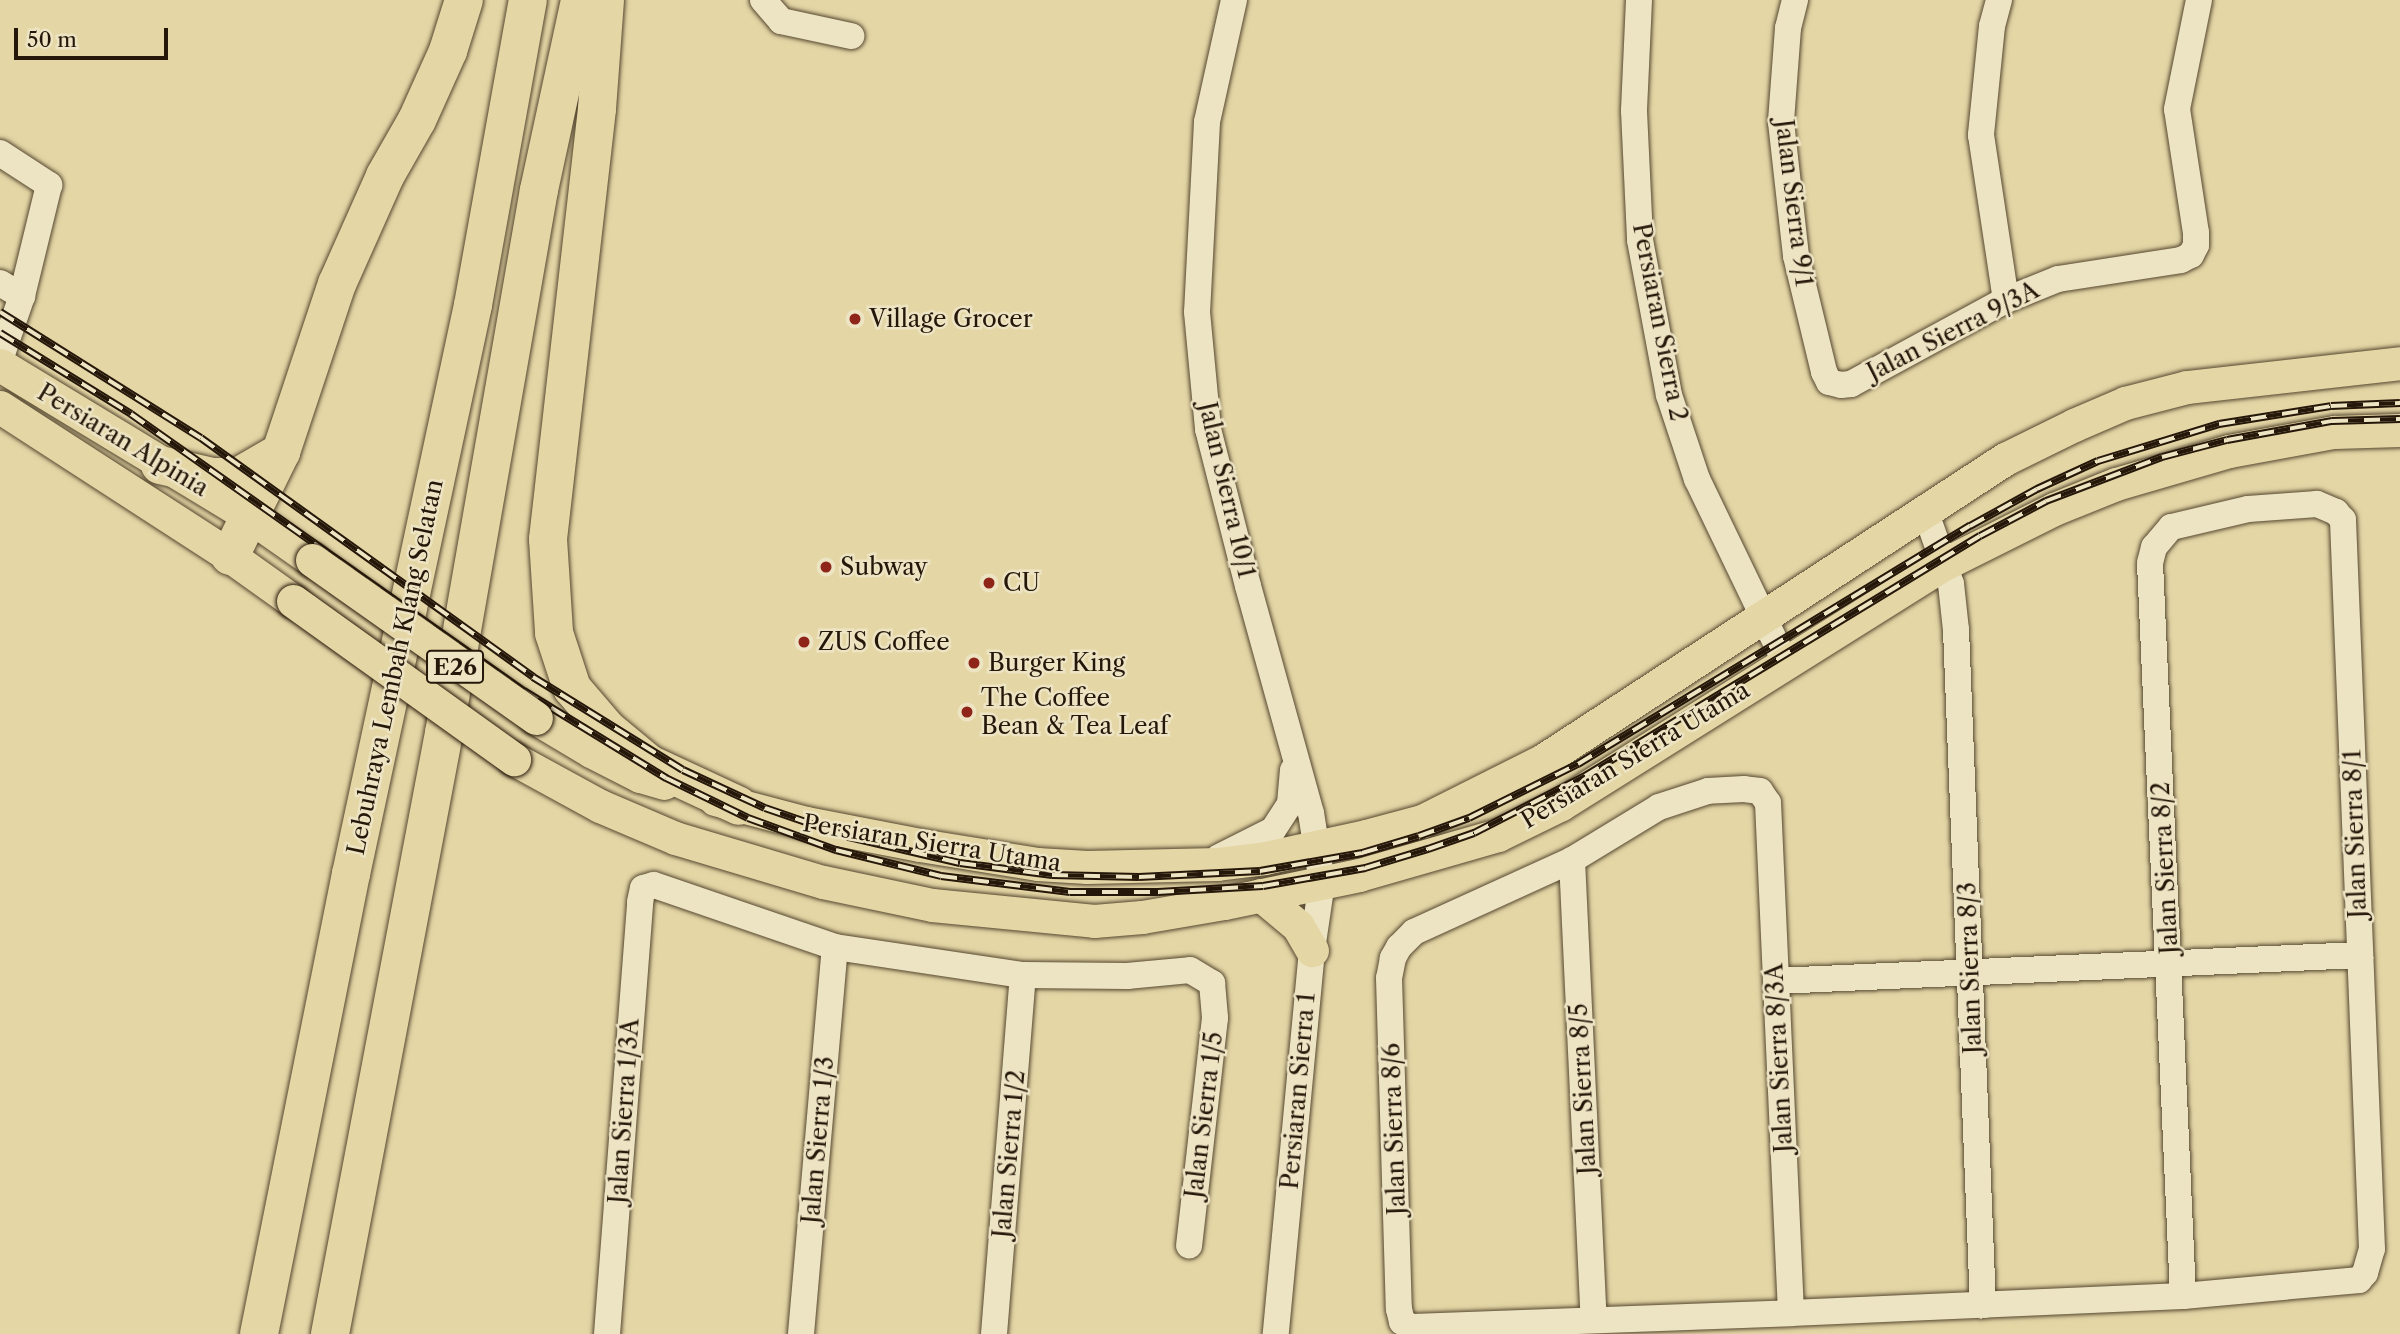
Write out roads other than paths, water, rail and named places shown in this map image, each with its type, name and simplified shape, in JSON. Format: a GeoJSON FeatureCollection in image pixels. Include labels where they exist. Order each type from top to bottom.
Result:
{"type":"FeatureCollection","features":[{"type":"Feature","properties":{"kind":"highway"},"geometry":{"type":"LineString","coordinates":[[230,556],[281,452],[337,284],[385,176],[417,120],[448,51],[464,0]]}},
{"type":"Feature","properties":{"kind":"highway","name":"Lebuhraya Lembah Klang Selatan"},"geometry":{"type":"LineString","coordinates":[[259,1334],[354,860],[473,305],[528,0]]}},
{"type":"Feature","properties":{"kind":"highway","name":"E26"},"geometry":{"type":"LineString","coordinates":[[330,1334],[444,733],[539,190],[580,0]]}},
{"type":"Feature","properties":{"kind":"highway"},"geometry":{"type":"LineString","coordinates":[[605,0],[597,109],[548,539],[554,633],[572,688],[607,729],[649,764],[738,806]]}},
{"type":"Feature","properties":{"kind":"highway"},"geometry":{"type":"LineString","coordinates":[[160,465],[213,477],[238,477],[281,452]]}},
{"type":"Feature","properties":{"kind":"main road","name":"Persiaran Sierra Utama"},"geometry":{"type":"LineString","coordinates":[[313,560],[536,718],[640,776],[738,806],[920,845],[1037,864],[1087,867],[1201,864],[1265,858],[1317,849],[1422,821],[1474,797],[1542,761],[2005,459],[2125,404],[2187,387],[2400,363]]}},
{"type":"Feature","properties":{"kind":"main road","name":"Persiaran Alpinia"},"geometry":{"type":"LineString","coordinates":[[0,365],[160,465],[248,515],[313,560]]}},
{"type":"Feature","properties":{"kind":"main road","name":"Persiaran Alpinia"},"geometry":{"type":"LineString","coordinates":[[0,407],[230,556],[293,601]]}},
{"type":"Feature","properties":{"kind":"main road","name":"Persiaran Sierra Utama"},"geometry":{"type":"LineString","coordinates":[[293,601],[514,759],[600,806],[675,838],[822,882],[932,905],[1094,921],[1142,917],[1359,875],[1498,835],[1561,804],[1944,564],[2054,509],[2116,484],[2283,440],[2334,432],[2400,430]]}},
{"type":"Feature","properties":{"kind":"main road"},"geometry":{"type":"LineString","coordinates":[[1261,895],[1298,926],[1311,950]]}},
{"type":"Feature","properties":{"kind":"street"},"geometry":{"type":"LineString","coordinates":[[763,0],[780,21],[850,36]]}},
{"type":"Feature","properties":{"kind":"street","name":"Jalan Sierra 10/1"},"geometry":{"type":"LineString","coordinates":[[1234,0],[1207,122],[1197,312],[1208,429],[1292,751],[1311,813],[1317,849]]}},
{"type":"Feature","properties":{"kind":"street","name":"Persiaran Sierra 2"},"geometry":{"type":"LineString","coordinates":[[1639,0],[1634,111],[1640,240],[1667,383],[1697,479],[1786,664]]}},
{"type":"Feature","properties":{"kind":"street","name":"Jalan Sierra 9/1"},"geometry":{"type":"LineString","coordinates":[[1795,0],[1788,28],[1781,122],[1796,256],[1824,372],[1829,382],[1850,384]]}},
{"type":"Feature","properties":{"kind":"street"},"geometry":{"type":"LineString","coordinates":[[1998,0],[1992,26],[1982,135],[2006,300]]}},
{"type":"Feature","properties":{"kind":"street","name":"Jalan Sierra 9/3A"},"geometry":{"type":"LineString","coordinates":[[1850,384],[2006,300],[2058,279],[2181,260],[2191,255],[2196,245],[2177,109],[2199,0]]}},
{"type":"Feature","properties":{"kind":"street"},"geometry":{"type":"LineString","coordinates":[[0,153],[49,185],[11,289],[0,360]]}},
{"type":"Feature","properties":{"kind":"street","name":"Jalan Sierra 8/1"},"geometry":{"type":"LineString","coordinates":[[2183,1296],[2358,1280],[2365,1273],[2372,1249],[2343,520],[2327,507],[2317,504],[2248,509]]}},
{"type":"Feature","properties":{"kind":"street","name":"Jalan Sierra 8/2"},"geometry":{"type":"LineString","coordinates":[[2183,1296],[2150,563],[2154,547],[2171,527],[2248,509]]}},
{"type":"Feature","properties":{"kind":"street","name":"Jalan Sierra 8/3"},"geometry":{"type":"LineString","coordinates":[[1926,513],[1951,584],[1956,630],[1983,1305]]}},
{"type":"Feature","properties":{"kind":"street"},"geometry":{"type":"LineString","coordinates":[[1201,864],[1249,845],[1273,830],[1290,804],[1294,784],[1292,751]]}},
{"type":"Feature","properties":{"kind":"street","name":"Jalan Sierra 8/3A"},"geometry":{"type":"LineString","coordinates":[[1572,860],[1659,807],[1708,791],[1760,791],[1769,803],[1791,1313]]}},
{"type":"Feature","properties":{"kind":"street","name":"Persiaran Sierra 1"},"geometry":{"type":"LineString","coordinates":[[1276,1334],[1311,950],[1322,882],[1317,849]]}},
{"type":"Feature","properties":{"kind":"street","name":"Jalan Sierra 8/6"},"geometry":{"type":"LineString","coordinates":[[1572,860],[1414,932],[1393,958],[1390,978],[1399,1309],[1402,1322],[1412,1327],[1594,1319]]}},
{"type":"Feature","properties":{"kind":"street","name":"Jalan Sierra 8/5"},"geometry":{"type":"LineString","coordinates":[[1572,860],[1594,1319]]}},
{"type":"Feature","properties":{"kind":"street","name":"Jalan Sierra 1/3A"},"geometry":{"type":"LineString","coordinates":[[607,1334],[643,888],[654,885],[835,947]]}},
{"type":"Feature","properties":{"kind":"street"},"geometry":{"type":"LineString","coordinates":[[835,947],[1023,975]]}},
{"type":"Feature","properties":{"kind":"street","name":"Jalan Sierra 1/3"},"geometry":{"type":"LineString","coordinates":[[802,1334],[835,947]]}},
{"type":"Feature","properties":{"kind":"street"},"geometry":{"type":"LineString","coordinates":[[1776,981],[2360,955]]}},
{"type":"Feature","properties":{"kind":"street","name":"Jalan Sierra 1/5"},"geometry":{"type":"LineString","coordinates":[[1023,975],[1127,976],[1190,970],[1212,983],[1216,1018],[1189,1247]]}},
{"type":"Feature","properties":{"kind":"street","name":"Jalan Sierra 1/2"},"geometry":{"type":"LineString","coordinates":[[994,1334],[1023,975]]}},
{"type":"Feature","properties":{"kind":"street"},"geometry":{"type":"LineString","coordinates":[[1594,1319],[2183,1296]]}},
{"type":"Feature","properties":{"kind":"railway"},"geometry":{"type":"LineString","coordinates":[[0,312],[201,438],[533,677],[683,770],[765,808],[849,837],[960,863],[1052,875],[1139,877],[1260,871],[1362,853],[1419,836],[1469,818],[1578,764],[1970,526],[2037,489],[2098,461],[2219,424],[2331,406],[2400,403]]}},
{"type":"Feature","properties":{"kind":"railway"},"geometry":{"type":"LineString","coordinates":[[0,333],[131,414],[524,691],[666,778],[748,818],[836,850],[941,876],[1070,892],[1158,892],[1263,886],[1365,868],[1474,833],[1585,776],[1980,536],[2046,501],[2162,457],[2227,440],[2332,421],[2400,419]]}},
{"type":"Feature","properties":{"kind":"place","name":"Village Grocer"},"geometry":{"type":"Point","coordinates":[855,319]}},
{"type":"Feature","properties":{"kind":"place","name":"Subway"},"geometry":{"type":"Point","coordinates":[826,567]}},
{"type":"Feature","properties":{"kind":"place","name":"CU"},"geometry":{"type":"Point","coordinates":[989,583]}},
{"type":"Feature","properties":{"kind":"place","name":"ZUS Coffee"},"geometry":{"type":"Point","coordinates":[804,642]}},
{"type":"Feature","properties":{"kind":"place","name":"Burger King"},"geometry":{"type":"Point","coordinates":[974,663]}},
{"type":"Feature","properties":{"kind":"place","name":"The Coffee Bean & Tea Leaf"},"geometry":{"type":"Point","coordinates":[967,712]}}]}
